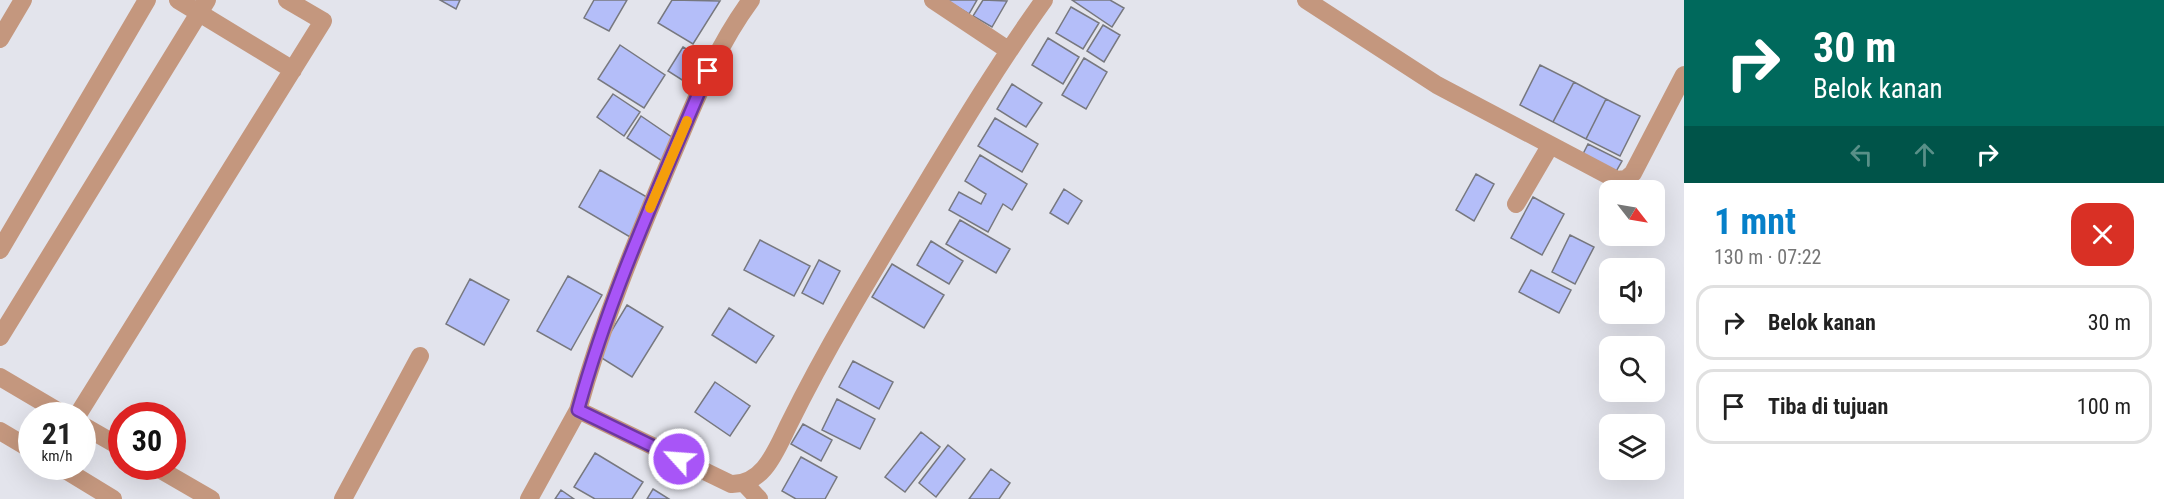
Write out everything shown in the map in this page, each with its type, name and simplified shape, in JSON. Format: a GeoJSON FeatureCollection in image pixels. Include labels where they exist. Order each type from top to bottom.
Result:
{"type":"FeatureCollection","features":[{"type":"Feature","properties":{"kind":"street"},"geometry":{"type":"LineString","coordinates":[[0,39],[24,0]]}},
{"type":"Feature","properties":{"kind":"street"},"geometry":{"type":"LineString","coordinates":[[0,250],[147,0]]}},
{"type":"Feature","properties":{"kind":"street"},"geometry":{"type":"LineString","coordinates":[[178,0],[203,6],[293,70]]}},
{"type":"Feature","properties":{"kind":"street"},"geometry":{"type":"LineString","coordinates":[[86,402],[323,21],[287,0]]}},
{"type":"Feature","properties":{"kind":"street"},"geometry":{"type":"LineString","coordinates":[[529,499],[578,410],[590,366],[628,261],[717,50],[751,0]]}},
{"type":"Feature","properties":{"kind":"street"},"geometry":{"type":"LineString","coordinates":[[933,0],[1008,50]]}},
{"type":"Feature","properties":{"kind":"street"},"geometry":{"type":"LineString","coordinates":[[578,410],[730,484],[745,484],[753,480],[769,462],[825,352],[1008,50],[1044,0]]}},
{"type":"Feature","properties":{"kind":"street"},"geometry":{"type":"LineString","coordinates":[[1306,0],[1437,85],[1617,180],[1626,179],[1642,158],[1684,75]]}},
{"type":"Feature","properties":{"kind":"street"},"geometry":{"type":"LineString","coordinates":[[0,337],[203,6]]}},
{"type":"Feature","properties":{"kind":"street"},"geometry":{"type":"LineString","coordinates":[[1516,204],[1550,146]]}},
{"type":"Feature","properties":{"kind":"street"},"geometry":{"type":"LineString","coordinates":[[343,499],[420,356]]}},
{"type":"Feature","properties":{"kind":"street"},"geometry":{"type":"LineString","coordinates":[[0,378],[42,402]]}},
{"type":"Feature","properties":{"kind":"street"},"geometry":{"type":"LineString","coordinates":[[1,433],[18,442]]}},
{"type":"Feature","properties":{"kind":"street"},"geometry":{"type":"LineString","coordinates":[[76,480],[94,494],[113,499]]}},
{"type":"Feature","properties":{"kind":"street"},"geometry":{"type":"LineString","coordinates":[[178,480],[211,499]]}},
{"type":"Feature","properties":{"kind":"street"},"geometry":{"type":"LineString","coordinates":[[745,484],[759,499]]}},
{"type":"Feature","properties":{"kind":"building"},"geometry":{"type":"Polygon","coordinates":[[[440,0],[460,0],[456,9],[440,0]]]}},
{"type":"Feature","properties":{"kind":"building"},"geometry":{"type":"Polygon","coordinates":[[[594,0],[627,0],[609,31],[584,18],[594,0]]]}},
{"type":"Feature","properties":{"kind":"building"},"geometry":{"type":"Polygon","coordinates":[[[672,0],[720,1],[693,44],[658,23],[672,0]]]}},
{"type":"Feature","properties":{"kind":"building"},"geometry":{"type":"Polygon","coordinates":[[[946,0],[977,0],[969,14],[946,0]]]}},
{"type":"Feature","properties":{"kind":"building"},"geometry":{"type":"Polygon","coordinates":[[[983,0],[1007,1],[992,27],[973,16],[983,0]]]}},
{"type":"Feature","properties":{"kind":"building"},"geometry":{"type":"Polygon","coordinates":[[[1072,0],[1110,0],[1124,8],[1112,27],[1072,0]]]}},
{"type":"Feature","properties":{"kind":"building"},"geometry":{"type":"Polygon","coordinates":[[[1071,7],[1099,23],[1083,49],[1056,33],[1071,7]]]}},
{"type":"Feature","properties":{"kind":"building"},"geometry":{"type":"Polygon","coordinates":[[[1103,25],[1120,35],[1104,62],[1087,51],[1103,25]]]}},
{"type":"Feature","properties":{"kind":"building"},"geometry":{"type":"Polygon","coordinates":[[[1048,38],[1079,57],[1063,84],[1032,65],[1048,38]]]}},
{"type":"Feature","properties":{"kind":"building"},"geometry":{"type":"Polygon","coordinates":[[[620,45],[665,75],[644,108],[598,79],[620,45]]]}},
{"type":"Feature","properties":{"kind":"building"},"geometry":{"type":"Polygon","coordinates":[[[683,47],[705,60],[690,85],[668,71],[683,47]]]}},
{"type":"Feature","properties":{"kind":"building"},"geometry":{"type":"Polygon","coordinates":[[[1084,58],[1107,72],[1086,109],[1062,95],[1084,58]]]}},
{"type":"Feature","properties":{"kind":"building"},"geometry":{"type":"Polygon","coordinates":[[[1540,65],[1574,82],[1553,122],[1520,105],[1540,65]]]}},
{"type":"Feature","properties":{"kind":"building"},"geometry":{"type":"Polygon","coordinates":[[[1574,82],[1606,99],[1586,139],[1553,122],[1574,82]]]}},
{"type":"Feature","properties":{"kind":"building"},"geometry":{"type":"Polygon","coordinates":[[[1012,84],[1042,103],[1026,127],[997,109],[1012,84]]]}},
{"type":"Feature","properties":{"kind":"building"},"geometry":{"type":"Polygon","coordinates":[[[613,94],[640,112],[624,136],[597,117],[613,94]]]}},
{"type":"Feature","properties":{"kind":"building"},"geometry":{"type":"Polygon","coordinates":[[[1606,99],[1640,116],[1620,156],[1586,139],[1606,99]]]}},
{"type":"Feature","properties":{"kind":"building"},"geometry":{"type":"Polygon","coordinates":[[[641,116],[676,140],[662,161],[627,138],[641,116]]]}},
{"type":"Feature","properties":{"kind":"building"},"geometry":{"type":"Polygon","coordinates":[[[995,118],[1038,144],[1022,172],[978,146],[995,118]]]}},
{"type":"Feature","properties":{"kind":"building"},"geometry":{"type":"Polygon","coordinates":[[[1588,144],[1622,161],[1614,175],[1581,158],[1588,144]]]}},
{"type":"Feature","properties":{"kind":"building"},"geometry":{"type":"Polygon","coordinates":[[[980,155],[1027,184],[1012,210],[1003,204],[988,232],[949,210],[959,192],[981,204],[986,194],[965,181],[980,155]]]}},
{"type":"Feature","properties":{"kind":"building"},"geometry":{"type":"Polygon","coordinates":[[[600,170],[652,200],[630,237],[579,207],[600,170]]]}},
{"type":"Feature","properties":{"kind":"building"},"geometry":{"type":"Polygon","coordinates":[[[1476,174],[1494,184],[1474,221],[1456,210],[1476,174]]]}},
{"type":"Feature","properties":{"kind":"building"},"geometry":{"type":"Polygon","coordinates":[[[1064,189],[1082,201],[1068,224],[1050,213],[1064,189]]]}},
{"type":"Feature","properties":{"kind":"building"},"geometry":{"type":"Polygon","coordinates":[[[1533,197],[1564,214],[1542,255],[1511,238],[1533,197]]]}},
{"type":"Feature","properties":{"kind":"building"},"geometry":{"type":"Polygon","coordinates":[[[960,220],[1010,249],[996,273],[946,244],[960,220]]]}},
{"type":"Feature","properties":{"kind":"building"},"geometry":{"type":"Polygon","coordinates":[[[1570,235],[1594,247],[1575,284],[1552,272],[1570,235]]]}},
{"type":"Feature","properties":{"kind":"building"},"geometry":{"type":"Polygon","coordinates":[[[760,240],[810,266],[794,296],[744,270],[760,240]]]}},
{"type":"Feature","properties":{"kind":"building"},"geometry":{"type":"Polygon","coordinates":[[[931,241],[963,261],[949,284],[917,265],[931,241]]]}},
{"type":"Feature","properties":{"kind":"building"},"geometry":{"type":"Polygon","coordinates":[[[819,260],[840,271],[823,304],[802,293],[819,260]]]}},
{"type":"Feature","properties":{"kind":"building"},"geometry":{"type":"Polygon","coordinates":[[[892,264],[944,295],[924,328],[872,297],[892,264]]]}},
{"type":"Feature","properties":{"kind":"building"},"geometry":{"type":"Polygon","coordinates":[[[1531,270],[1571,290],[1559,313],[1519,292],[1531,270]]]}},
{"type":"Feature","properties":{"kind":"building"},"geometry":{"type":"Polygon","coordinates":[[[568,276],[602,295],[571,350],[537,331],[568,276]]]}},
{"type":"Feature","properties":{"kind":"building"},"geometry":{"type":"Polygon","coordinates":[[[470,279],[509,300],[484,345],[446,324],[470,279]]]}},
{"type":"Feature","properties":{"kind":"building"},"geometry":{"type":"Polygon","coordinates":[[[627,305],[663,327],[632,377],[597,355],[627,305]]]}},
{"type":"Feature","properties":{"kind":"building"},"geometry":{"type":"Polygon","coordinates":[[[729,308],[774,336],[756,363],[712,335],[729,308]]]}},
{"type":"Feature","properties":{"kind":"building"},"geometry":{"type":"Polygon","coordinates":[[[853,361],[893,382],[879,409],[839,387],[853,361]]]}},
{"type":"Feature","properties":{"kind":"building"},"geometry":{"type":"Polygon","coordinates":[[[715,382],[750,406],[730,436],[695,412],[715,382]]]}},
{"type":"Feature","properties":{"kind":"building"},"geometry":{"type":"Polygon","coordinates":[[[837,399],[875,419],[860,449],[822,430],[837,399]]]}},
{"type":"Feature","properties":{"kind":"building"},"geometry":{"type":"Polygon","coordinates":[[[803,424],[832,440],[821,461],[791,444],[803,424]]]}},
{"type":"Feature","properties":{"kind":"building"},"geometry":{"type":"Polygon","coordinates":[[[921,432],[940,447],[905,492],[885,477],[921,432]]]}},
{"type":"Feature","properties":{"kind":"building"},"geometry":{"type":"Polygon","coordinates":[[[948,445],[965,459],[936,497],[919,483],[948,445]]]}},
{"type":"Feature","properties":{"kind":"building"},"geometry":{"type":"Polygon","coordinates":[[[595,453],[643,482],[632,499],[595,499],[574,487],[595,453]]]}},
{"type":"Feature","properties":{"kind":"building"},"geometry":{"type":"Polygon","coordinates":[[[801,457],[837,477],[825,499],[796,499],[782,491],[801,457]]]}},
{"type":"Feature","properties":{"kind":"building"},"geometry":{"type":"Polygon","coordinates":[[[991,469],[1010,483],[999,499],[969,499],[991,469]]]}},
{"type":"Feature","properties":{"kind":"building"},"geometry":{"type":"Polygon","coordinates":[[[653,489],[669,499],[647,499],[653,489]]]}},
{"type":"Feature","properties":{"kind":"building"},"geometry":{"type":"Polygon","coordinates":[[[561,490],[574,499],[555,499],[561,490]]]}},
{"type":"Feature","properties":{"kind":"slow traffic"},"geometry":{"type":"LineString","coordinates":[[650,208],[687,121]]}},
{"type":"Feature","properties":{"kind":"route"},"geometry":{"type":"LineString","coordinates":[[679,459],[578,410],[590,366],[628,261],[708,71]]}}]}
